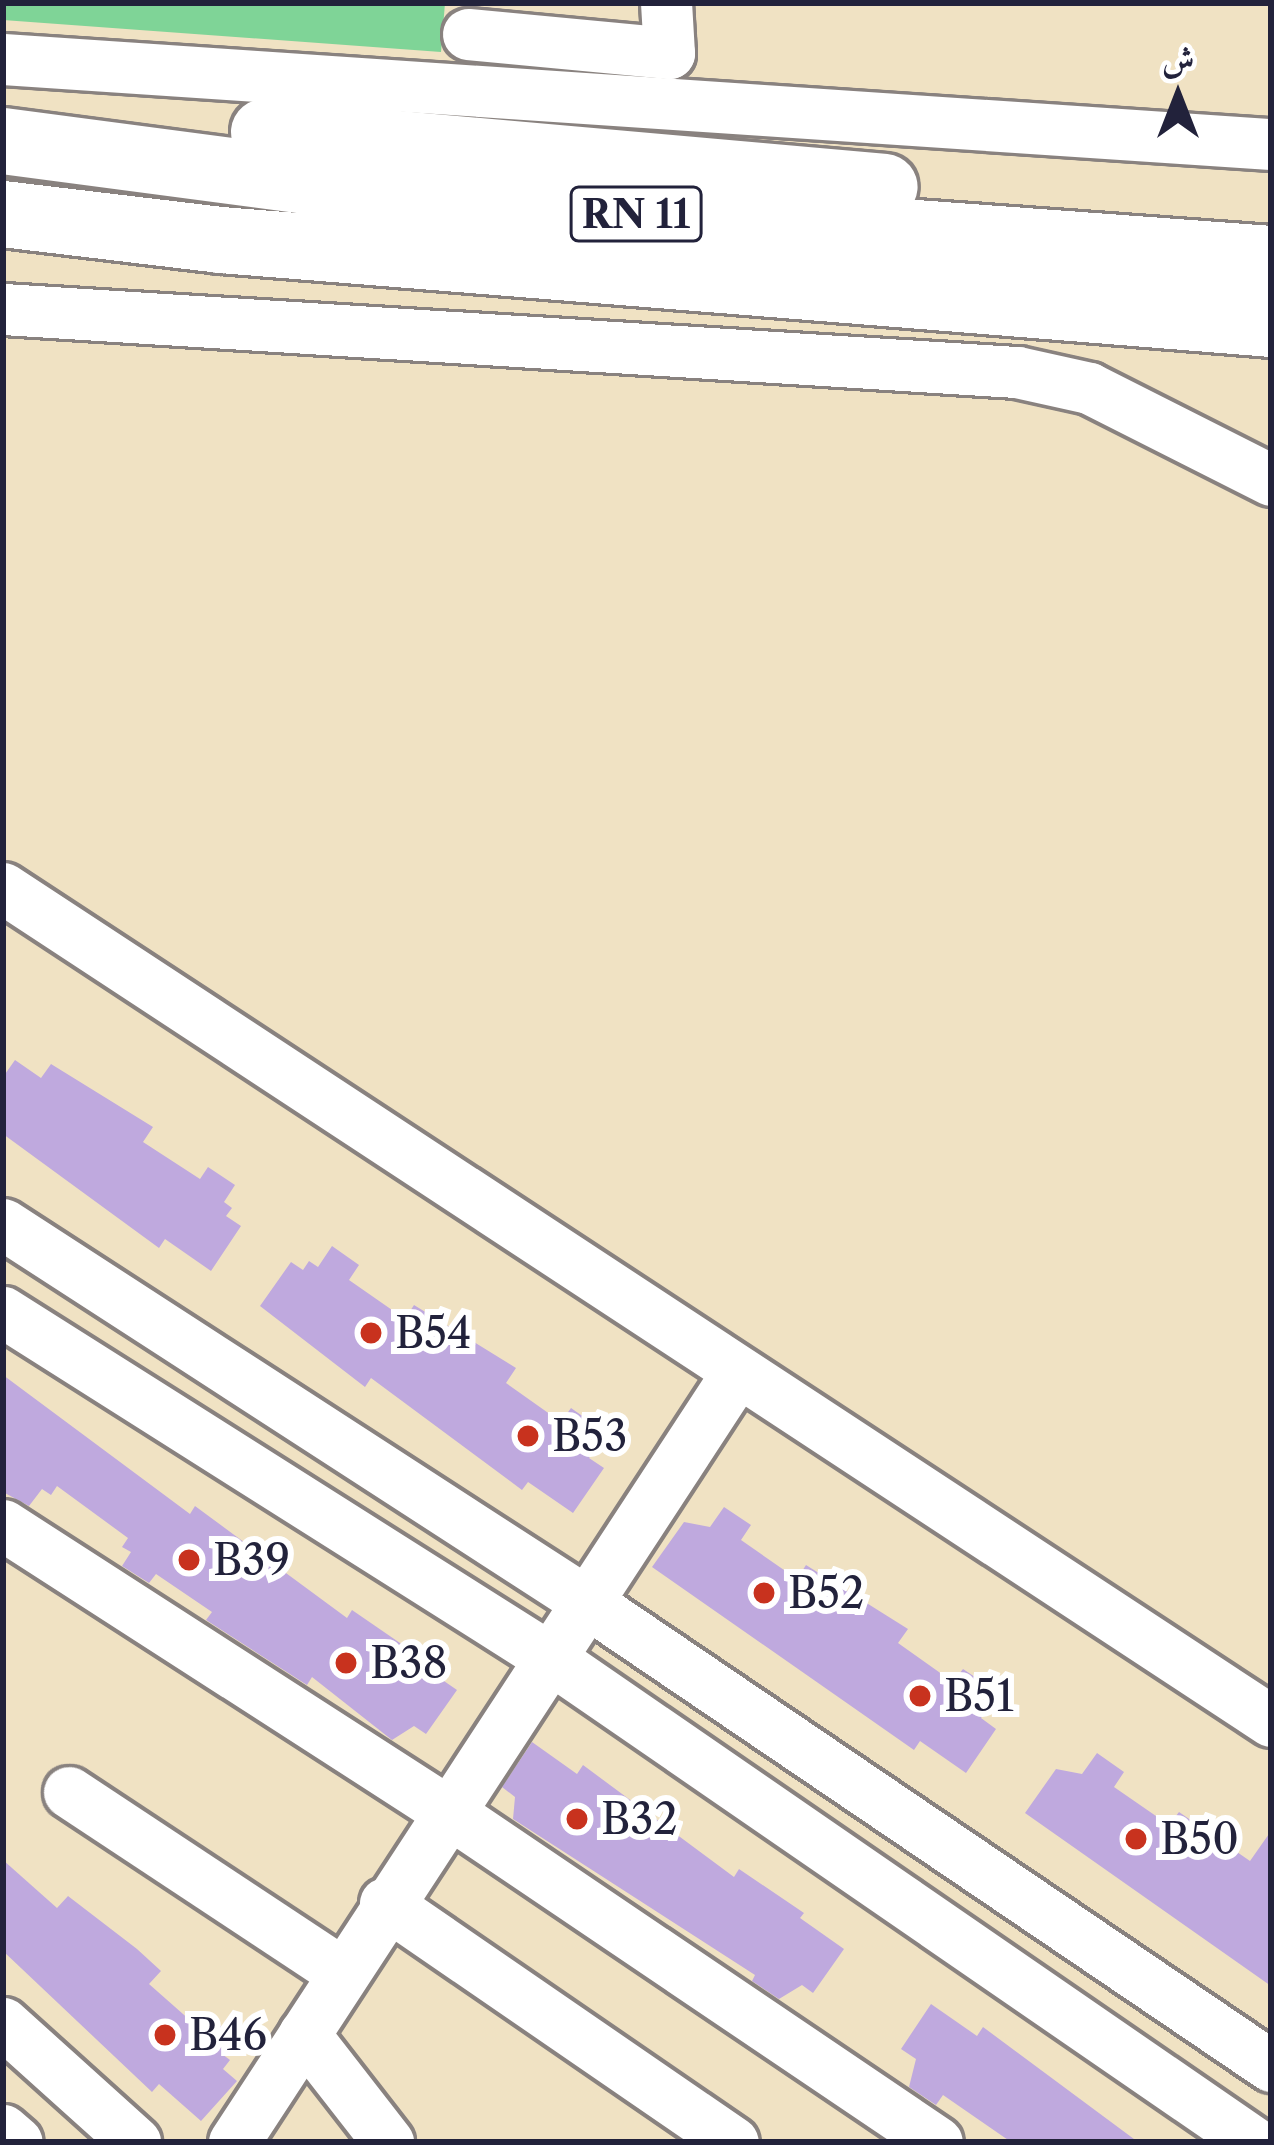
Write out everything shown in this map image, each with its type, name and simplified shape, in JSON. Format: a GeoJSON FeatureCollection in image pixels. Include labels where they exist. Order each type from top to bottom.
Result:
{"type":"FeatureCollection","features":[{"type":"Feature","properties":{"kind":"highway"},"geometry":{"type":"LineString","coordinates":[[3,101],[430,148],[1271,217]]}},
{"type":"Feature","properties":{"kind":"highway","name":"RN 11"},"geometry":{"type":"LineString","coordinates":[[3,142],[437,198],[1271,259]]}},
{"type":"Feature","properties":{"kind":"highway","name":"RN 11"},"geometry":{"type":"LineString","coordinates":[[3,185],[312,219],[1271,284]]}},
{"type":"Feature","properties":{"kind":"highway"},"geometry":{"type":"LineString","coordinates":[[3,214],[244,242],[1271,324]]}},
{"type":"Feature","properties":{"kind":"street"},"geometry":{"type":"LineString","coordinates":[[459,91],[469,18],[669,52],[666,3]]}},
{"type":"Feature","properties":{"kind":"street"},"geometry":{"type":"LineString","coordinates":[[3,58],[1271,144]]}},
{"type":"Feature","properties":{"kind":"street"},"geometry":{"type":"LineString","coordinates":[[4,312],[1017,372],[1126,403],[1271,480]]}},
{"type":"Feature","properties":{"kind":"street"},"geometry":{"type":"LineString","coordinates":[[3,887],[736,1374],[1271,1721]]}},
{"type":"Feature","properties":{"kind":"street"},"geometry":{"type":"LineString","coordinates":[[3,1224],[585,1601],[1271,2066]]}},
{"type":"Feature","properties":{"kind":"street"},"geometry":{"type":"LineString","coordinates":[[3,1312],[550,1658],[1253,2142]]}},
{"type":"Feature","properties":{"kind":"street"},"geometry":{"type":"LineString","coordinates":[[234,2142],[736,1374]]}},
{"type":"Feature","properties":{"kind":"street"},"geometry":{"type":"LineString","coordinates":[[3,1525],[447,1811],[937,2142]]}},
{"type":"Feature","properties":{"kind":"street"},"geometry":{"type":"LineString","coordinates":[[70,1792],[342,1972]]}},
{"type":"Feature","properties":{"kind":"street"},"geometry":{"type":"LineString","coordinates":[[386,1903],[733,2142]]}},
{"type":"Feature","properties":{"kind":"street"},"geometry":{"type":"LineString","coordinates":[[3,2023],[135,2142]]}},
{"type":"Feature","properties":{"kind":"street"},"geometry":{"type":"LineString","coordinates":[[304,2034],[388,2142]]}},
{"type":"Feature","properties":{"kind":"street"},"geometry":{"type":"LineString","coordinates":[[3,2129],[16,2142]]}},
{"type":"Feature","properties":{"kind":"green space"},"geometry":{"type":"Polygon","coordinates":[[[3,3],[445,3],[441,52],[3,20],[3,3]]]}},
{"type":"Feature","properties":{"kind":"building"},"geometry":{"type":"Polygon","coordinates":[[[15,1060],[41,1078],[51,1064],[153,1127],[143,1142],[200,1179],[208,1167],[235,1185],[224,1202],[232,1208],[226,1216],[241,1226],[211,1271],[165,1239],[159,1248],[3,1134],[3,1077],[15,1060]]]}},
{"type":"Feature","properties":{"kind":"building"},"geometry":{"type":"Polygon","coordinates":[[[332,1246],[359,1265],[349,1280],[405,1319],[414,1305],[516,1368],[506,1383],[561,1422],[571,1408],[598,1427],[587,1443],[595,1450],[589,1458],[604,1468],[573,1513],[528,1482],[522,1490],[371,1378],[365,1387],[260,1306],[291,1262],[303,1270],[309,1261],[318,1267],[332,1246]]]}},
{"type":"Feature","properties":{"kind":"building"},"geometry":{"type":"Polygon","coordinates":[[[3,1375],[190,1514],[195,1506],[347,1618],[352,1610],[416,1654],[412,1659],[457,1690],[426,1734],[414,1726],[392,1740],[312,1677],[307,1685],[206,1620],[212,1612],[156,1574],[149,1583],[122,1566],[131,1552],[122,1547],[128,1538],[57,1486],[51,1495],[42,1489],[29,1506],[3,1492],[3,1375]]]}},
{"type":"Feature","properties":{"kind":"building"},"geometry":{"type":"Polygon","coordinates":[[[724,1507],[751,1525],[741,1540],[797,1579],[806,1565],[908,1629],[898,1643],[953,1682],[963,1669],[990,1687],[979,1703],[987,1709],[981,1718],[996,1729],[966,1773],[920,1741],[914,1750],[652,1567],[684,1522],[710,1527],[724,1507]]]}},
{"type":"Feature","properties":{"kind":"building"},"geometry":{"type":"Polygon","coordinates":[[[532,1742],[577,1774],[583,1765],[734,1877],[739,1869],[804,1913],[800,1918],[844,1949],[813,1993],[802,1985],[779,1999],[752,1981],[755,1975],[513,1819],[515,1797],[502,1787],[532,1742]]]}},
{"type":"Feature","properties":{"kind":"building"},"geometry":{"type":"Polygon","coordinates":[[[1097,1753],[1124,1772],[1114,1787],[1169,1825],[1179,1812],[1250,1861],[1271,1831],[1271,1986],[1025,1813],[1056,1769],[1082,1774],[1097,1753]]]}},
{"type":"Feature","properties":{"kind":"building"},"geometry":{"type":"Polygon","coordinates":[[[3,1860],[57,1908],[68,1896],[137,1949],[161,1971],[149,1984],[200,2029],[211,2017],[235,2039],[222,2054],[230,2060],[223,2069],[237,2081],[201,2121],[159,2084],[152,2092],[3,1951],[3,1860]]]}},
{"type":"Feature","properties":{"kind":"building"},"geometry":{"type":"Polygon","coordinates":[[[931,2004],[977,2036],[983,2027],[1138,2142],[1011,2142],[943,2095],[936,2105],[909,2087],[916,2059],[901,2049],[931,2004]]]}},
{"type":"Feature","properties":{"kind":"place","name":"B54"},"geometry":{"type":"Point","coordinates":[371,1333]}},
{"type":"Feature","properties":{"kind":"place","name":"B53"},"geometry":{"type":"Point","coordinates":[528,1436]}},
{"type":"Feature","properties":{"kind":"place","name":"B39"},"geometry":{"type":"Point","coordinates":[189,1560]}},
{"type":"Feature","properties":{"kind":"place","name":"B52"},"geometry":{"type":"Point","coordinates":[764,1593]}},
{"type":"Feature","properties":{"kind":"place","name":"B38"},"geometry":{"type":"Point","coordinates":[346,1663]}},
{"type":"Feature","properties":{"kind":"place","name":"B51"},"geometry":{"type":"Point","coordinates":[920,1696]}},
{"type":"Feature","properties":{"kind":"place","name":"B32"},"geometry":{"type":"Point","coordinates":[577,1819]}},
{"type":"Feature","properties":{"kind":"place","name":"B50"},"geometry":{"type":"Point","coordinates":[1136,1839]}},
{"type":"Feature","properties":{"kind":"place","name":"B46"},"geometry":{"type":"Point","coordinates":[165,2035]}}]}
